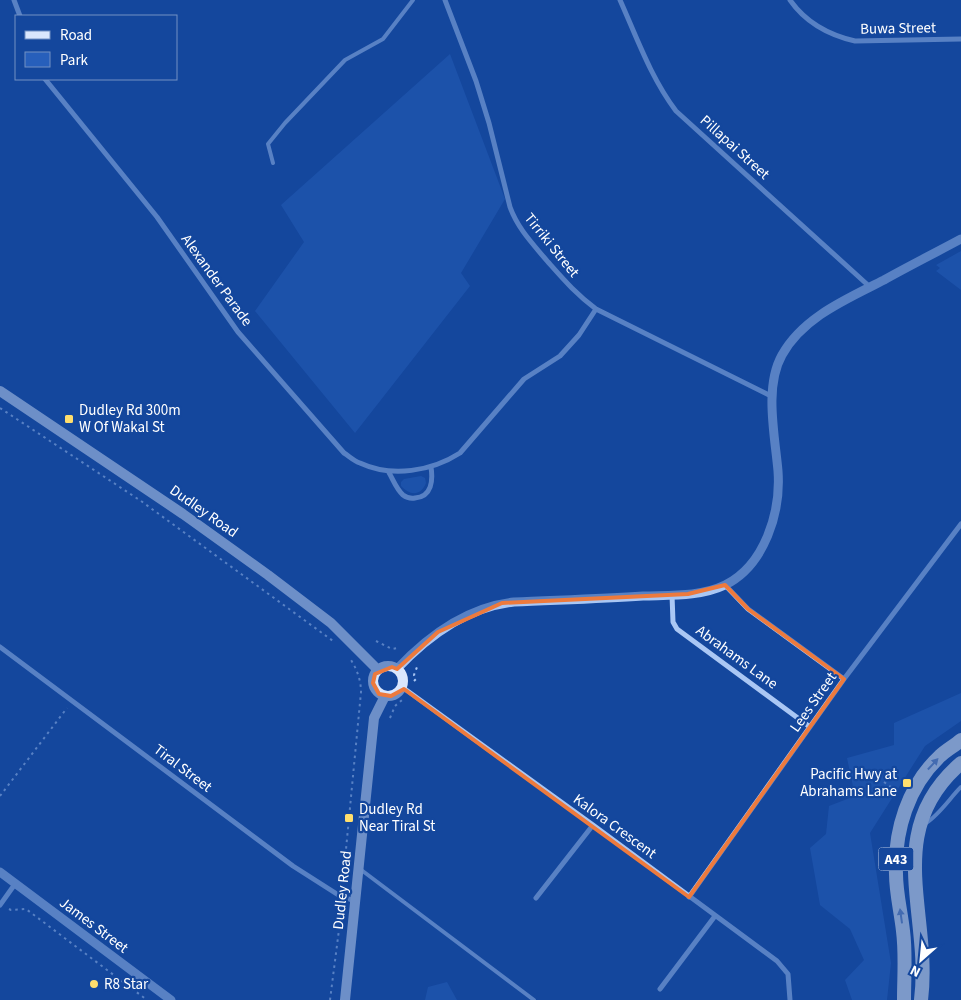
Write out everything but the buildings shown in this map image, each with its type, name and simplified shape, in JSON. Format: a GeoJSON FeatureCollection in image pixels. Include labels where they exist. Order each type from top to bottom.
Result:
{"type":"FeatureCollection","features":[{"type":"Feature","properties":{"kind":"highway","name":"A43"},"geometry":{"type":"LineString","coordinates":[[904,1000],[904,933],[896,875],[897,848],[903,817],[915,787],[927,770],[940,756],[961,740]]}},
{"type":"Feature","properties":{"kind":"highway","name":"A43"},"geometry":{"type":"LineString","coordinates":[[921,1000],[923,957],[914,875],[916,849],[920,827],[928,804],[949,773],[961,763]]}},
{"type":"Feature","properties":{"kind":"main road","name":"Dudley Road"},"geometry":{"type":"LineString","coordinates":[[0,391],[183,514],[268,575],[331,623],[378,670]]}},
{"type":"Feature","properties":{"kind":"main road"},"geometry":{"type":"LineString","coordinates":[[386,666],[397,669],[403,677],[402,687],[394,695],[385,696],[376,690],[373,683],[378,670],[386,666]]}},
{"type":"Feature","properties":{"kind":"main road","name":"Dudley Road"},"geometry":{"type":"LineString","coordinates":[[345,1000],[374,718],[385,696]]}},
{"type":"Feature","properties":{"kind":"street"},"geometry":{"type":"LineString","coordinates":[[14,0],[20,15]]}},
{"type":"Feature","properties":{"kind":"street","name":"Tirriki Street"},"geometry":{"type":"LineString","coordinates":[[445,0],[476,81],[514,219],[524,233],[577,295],[596,309],[771,396]]}},
{"type":"Feature","properties":{"kind":"street","name":"Pillapai Street"},"geometry":{"type":"LineString","coordinates":[[620,0],[662,93],[676,111],[870,287]]}},
{"type":"Feature","properties":{"kind":"street","name":"Buwa Street"},"geometry":{"type":"LineString","coordinates":[[790,0],[806,19],[840,38],[855,41],[961,40]]}},
{"type":"Feature","properties":{"kind":"street","name":"Alexander Parade"},"geometry":{"type":"LineString","coordinates":[[46,80],[151,210],[238,332],[344,452],[359,463],[388,471],[411,471],[448,461],[470,444],[524,379],[560,356],[579,335],[596,309]]}},
{"type":"Feature","properties":{"kind":"street"},"geometry":{"type":"LineString","coordinates":[[397,669],[419,646],[438,632],[490,606],[514,602],[688,594],[725,585],[739,575],[751,563],[769,533],[776,512],[778,477],[771,396],[776,369],[781,356],[796,336],[815,318],[961,239]]}},
{"type":"Feature","properties":{"kind":"street"},"geometry":{"type":"LineString","coordinates":[[388,471],[402,494],[406,497],[417,498],[426,494],[432,484],[431,467]]}},
{"type":"Feature","properties":{"kind":"street","name":"Lees Street"},"geometry":{"type":"LineString","coordinates":[[689,897],[844,679],[961,524]]}},
{"type":"Feature","properties":{"kind":"street"},"geometry":{"type":"LineString","coordinates":[[725,585],[748,609],[844,679]]}},
{"type":"Feature","properties":{"kind":"street","name":"Abrahams Lane"},"geometry":{"type":"LineString","coordinates":[[672,595],[673,622],[678,629],[810,727]]}},
{"type":"Feature","properties":{"kind":"street","name":"Tiral Street"},"geometry":{"type":"LineString","coordinates":[[0,647],[293,866],[340,896],[356,901]]}},
{"type":"Feature","properties":{"kind":"street","name":"Kalora Crescent"},"geometry":{"type":"LineString","coordinates":[[402,687],[777,961],[788,974],[790,1000]]}},
{"type":"Feature","properties":{"kind":"street"},"geometry":{"type":"LineString","coordinates":[[536,898],[592,824]]}},
{"type":"Feature","properties":{"kind":"street","name":"James Street"},"geometry":{"type":"LineString","coordinates":[[0,872],[171,1000]]}},
{"type":"Feature","properties":{"kind":"street"},"geometry":{"type":"LineString","coordinates":[[0,905],[15,884]]}},
{"type":"Feature","properties":{"kind":"street"},"geometry":{"type":"LineString","coordinates":[[660,989],[715,916]]}},
{"type":"Feature","properties":{"kind":"lane"},"geometry":{"type":"LineString","coordinates":[[273,163],[268,144],[286,123],[345,60],[383,38],[413,0]]}},
{"type":"Feature","properties":{"kind":"lane"},"geometry":{"type":"LineString","coordinates":[[920,827],[933,818],[961,787]]}},
{"type":"Feature","properties":{"kind":"lane"},"geometry":{"type":"LineString","coordinates":[[360,868],[534,1000]]}},
{"type":"Feature","properties":{"kind":"path"},"geometry":{"type":"LineString","coordinates":[[0,408],[141,502],[335,643]]}},
{"type":"Feature","properties":{"kind":"path"},"geometry":{"type":"LineString","coordinates":[[376,641],[392,649],[398,648]]}},
{"type":"Feature","properties":{"kind":"path"},"geometry":{"type":"LineString","coordinates":[[343,880],[361,692],[361,682],[348,656]]}},
{"type":"Feature","properties":{"kind":"path"},"geometry":{"type":"LineString","coordinates":[[414,681],[416,679],[414,671],[417,667]]}},
{"type":"Feature","properties":{"kind":"path"},"geometry":{"type":"LineString","coordinates":[[390,718],[395,706],[402,700]]}},
{"type":"Feature","properties":{"kind":"path"},"geometry":{"type":"LineString","coordinates":[[0,796],[72,701]]}},
{"type":"Feature","properties":{"kind":"path"},"geometry":{"type":"LineString","coordinates":[[884,782],[898,792]]}},
{"type":"Feature","properties":{"kind":"path"},"geometry":{"type":"LineString","coordinates":[[9,909],[26,909],[147,1000]]}},
{"type":"Feature","properties":{"kind":"path"},"geometry":{"type":"LineString","coordinates":[[330,1000],[341,914]]}},
{"type":"Feature","properties":{"kind":"highlighted area"},"geometry":{"type":"Polygon","coordinates":[[[725,585],[748,609],[844,679],[689,897],[404,689],[391,696],[379,694],[373,683],[375,674],[392,667],[397,669],[438,632],[502,603],[688,594],[725,585]]]}},
{"type":"Feature","properties":{"kind":"green space"},"geometry":{"type":"Polygon","coordinates":[[[450,54],[505,199],[461,273],[470,286],[355,433],[255,311],[304,242],[281,205],[450,54]]]}},
{"type":"Feature","properties":{"kind":"green space"},"geometry":{"type":"Polygon","coordinates":[[[961,251],[961,290],[936,271],[940,268],[936,265],[961,251]]]}},
{"type":"Feature","properties":{"kind":"green space"},"geometry":{"type":"Polygon","coordinates":[[[421,476],[425,478],[426,483],[418,492],[408,492],[401,486],[401,482],[404,479],[421,476]]]}},
{"type":"Feature","properties":{"kind":"green space"},"geometry":{"type":"Polygon","coordinates":[[[961,693],[961,721],[925,746],[870,833],[891,963],[887,1000],[852,1000],[845,980],[864,960],[850,929],[820,905],[810,848],[826,834],[829,806],[855,796],[847,758],[894,745],[894,723],[961,693]]]}},
{"type":"Feature","properties":{"kind":"green space"},"geometry":{"type":"Polygon","coordinates":[[[447,982],[457,1000],[425,1000],[428,987],[447,982]]]}},
{"type":"Feature","properties":{"kind":"place","name":"Dudley Rd 300m W Of Wakal St"},"geometry":{"type":"Point","coordinates":[69,419]}},
{"type":"Feature","properties":{"kind":"place","name":"Pacific Hwy at Abrahams Lane"},"geometry":{"type":"Point","coordinates":[907,783]}},
{"type":"Feature","properties":{"kind":"place","name":"Dudley Rd Near Tiral St"},"geometry":{"type":"Point","coordinates":[349,818]}},
{"type":"Feature","properties":{"kind":"place","name":"R8 Star"},"geometry":{"type":"Point","coordinates":[94,984]}}]}
